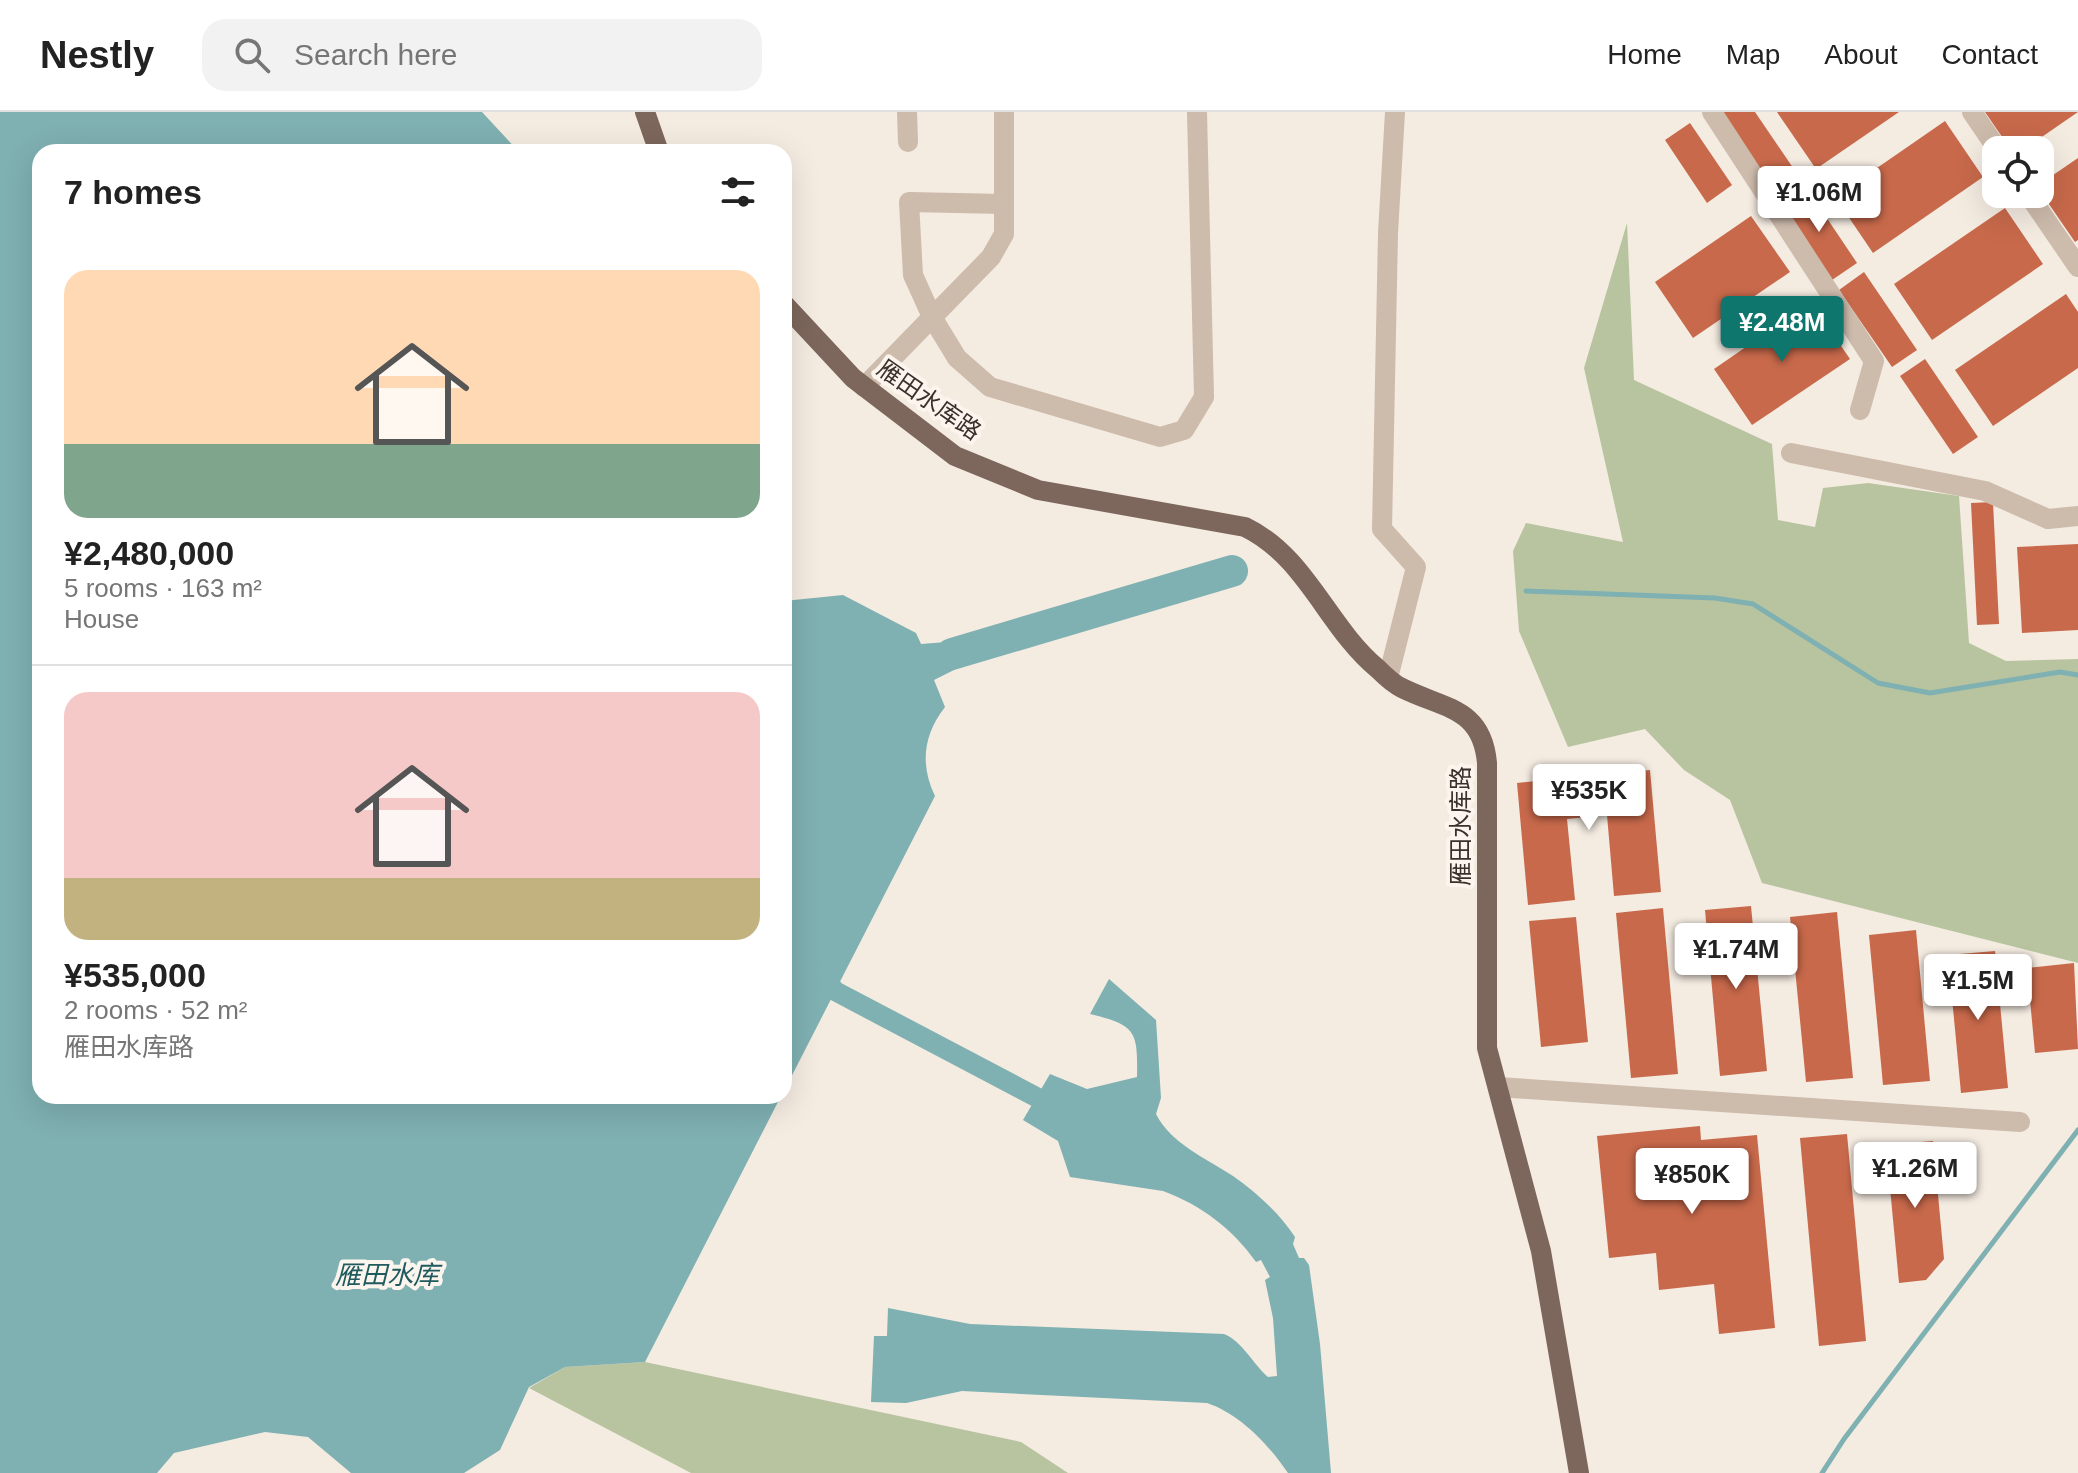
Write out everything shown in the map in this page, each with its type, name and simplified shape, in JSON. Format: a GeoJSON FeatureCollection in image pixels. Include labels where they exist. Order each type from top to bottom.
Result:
{"type":"FeatureCollection","features":[{"type":"Feature","properties":{"kind":"main road"},"geometry":{"type":"LineString","coordinates":[[645,112],[656,144]]}},
{"type":"Feature","properties":{"kind":"main road","name":"雁田水库路"},"geometry":{"type":"LineString","coordinates":[[792,312],[864,387],[955,456],[1038,490],[1245,527],[1267,538],[1295,565],[1360,654],[1398,687],[1460,712],[1475,724],[1485,742],[1487,1048],[1541,1251],[1579,1473]]}},
{"type":"Feature","properties":{"kind":"lane"},"geometry":{"type":"LineString","coordinates":[[907,112],[908,142]]}},
{"type":"Feature","properties":{"kind":"lane"},"geometry":{"type":"LineString","coordinates":[[864,387],[991,257],[1004,234],[1004,112]]}},
{"type":"Feature","properties":{"kind":"lane"},"geometry":{"type":"LineString","coordinates":[[1004,204],[909,202],[913,275],[932,317],[957,358],[990,387],[1160,437],[1184,430],[1204,397],[1197,112]]}},
{"type":"Feature","properties":{"kind":"lane"},"geometry":{"type":"LineString","coordinates":[[1388,678],[1416,567],[1382,529],[1388,233],[1395,112]]}},
{"type":"Feature","properties":{"kind":"lane"},"geometry":{"type":"LineString","coordinates":[[1712,112],[1874,361],[1860,410]]}},
{"type":"Feature","properties":{"kind":"lane"},"geometry":{"type":"LineString","coordinates":[[1972,112],[1988,136]]}},
{"type":"Feature","properties":{"kind":"lane"},"geometry":{"type":"LineString","coordinates":[[2038,208],[2078,267]]}},
{"type":"Feature","properties":{"kind":"lane"},"geometry":{"type":"LineString","coordinates":[[1791,453],[1985,491],[2048,519],[2078,516]]}},
{"type":"Feature","properties":{"kind":"lane"},"geometry":{"type":"LineString","coordinates":[[1498,1087],[2020,1122]]}},
{"type":"Feature","properties":{"kind":"green space"},"geometry":{"type":"Polygon","coordinates":[[[1627,223],[1634,380],[1772,444],[1778,520],[1815,527],[1823,488],[1868,483],[1959,496],[1969,643],[2006,661],[2078,659],[2078,963],[1762,883],[1730,800],[1684,770],[1645,729],[1568,747],[1519,631],[1513,551],[1526,523],[1623,542],[1584,368],[1627,223]]]}},
{"type":"Feature","properties":{"kind":"green space"},"geometry":{"type":"Polygon","coordinates":[[[645,1362],[1021,1442],[1068,1473],[691,1473],[529,1388],[565,1367],[645,1362]]]}},
{"type":"Feature","properties":{"kind":"water","name":"雁田水库"},"geometry":{"type":"Polygon","coordinates":[[[0,112],[482,112],[512,144],[32,144],[32,1104],[777,1104],[645,1362],[565,1367],[529,1387],[500,1450],[464,1473],[351,1473],[308,1437],[265,1432],[174,1453],[157,1473],[0,1473],[0,112]]]}},
{"type":"Feature","properties":{"kind":"water"},"geometry":{"type":"Polygon","coordinates":[[[843,595],[916,633],[921,644],[947,642],[956,669],[934,680],[945,707],[932,728],[926,750],[927,773],[935,796],[792,1075],[792,600],[843,595]]]}},
{"type":"Feature","properties":{"kind":"water"},"geometry":{"type":"Polygon","coordinates":[[[1109,979],[1156,1020],[1161,1098],[1156,1114],[1163,1125],[1180,1142],[1233,1176],[1267,1204],[1295,1237],[1293,1244],[1299,1258],[1304,1258],[1309,1265],[1320,1344],[1331,1473],[1288,1473],[1253,1432],[1231,1415],[1207,1403],[962,1391],[906,1403],[871,1402],[874,1336],[887,1336],[888,1308],[970,1324],[1224,1334],[1236,1342],[1268,1377],[1277,1376],[1273,1318],[1265,1280],[1270,1277],[1261,1260],[1256,1262],[1215,1219],[1177,1197],[1163,1191],[1070,1177],[1058,1141],[1023,1120],[1050,1074],[1087,1089],[1137,1077],[1137,1049],[1131,1032],[1117,1022],[1090,1014],[1109,979]]]}},
{"type":"Feature","properties":{"kind":"building"},"geometry":{"type":"Polygon","coordinates":[[[1718,112],[1755,112],[1800,178],[1775,195],[1718,112]]]}},
{"type":"Feature","properties":{"kind":"building"},"geometry":{"type":"Polygon","coordinates":[[[1777,112],[1899,112],[1816,169],[1777,112]]]}},
{"type":"Feature","properties":{"kind":"building"},"geometry":{"type":"Polygon","coordinates":[[[1985,112],[2078,112],[2043,136],[2001,136],[1985,112]]]}},
{"type":"Feature","properties":{"kind":"building"},"geometry":{"type":"Polygon","coordinates":[[[1945,121],[1982,176],[1873,253],[1835,197],[1945,121]]]}},
{"type":"Feature","properties":{"kind":"building"},"geometry":{"type":"Polygon","coordinates":[[[1690,123],[1732,185],[1707,203],[1665,140],[1690,123]]]}},
{"type":"Feature","properties":{"kind":"building"},"geometry":{"type":"Polygon","coordinates":[[[2078,158],[2078,240],[2075,242],[2052,208],[2054,174],[2078,158]]]}},
{"type":"Feature","properties":{"kind":"building"},"geometry":{"type":"Polygon","coordinates":[[[1806,187],[1857,263],[1832,280],[1781,205],[1806,187]]]}},
{"type":"Feature","properties":{"kind":"building"},"geometry":{"type":"Polygon","coordinates":[[[2005,208],[2043,264],[1932,340],[1894,284],[2005,208]]]}},
{"type":"Feature","properties":{"kind":"building"},"geometry":{"type":"Polygon","coordinates":[[[1751,216],[1790,272],[1693,338],[1655,282],[1751,216]]]}},
{"type":"Feature","properties":{"kind":"building"},"geometry":{"type":"Polygon","coordinates":[[[1864,272],[1917,350],[1892,367],[1839,290],[1864,272]]]}},
{"type":"Feature","properties":{"kind":"building"},"geometry":{"type":"Polygon","coordinates":[[[2066,294],[2078,312],[2078,368],[1993,426],[1955,370],[2066,294]]]}},
{"type":"Feature","properties":{"kind":"building"},"geometry":{"type":"Polygon","coordinates":[[[1811,302],[1850,359],[1752,425],[1714,369],[1811,302]]]}},
{"type":"Feature","properties":{"kind":"building"},"geometry":{"type":"Polygon","coordinates":[[[1925,359],[1978,437],[1953,454],[1900,376],[1925,359]]]}},
{"type":"Feature","properties":{"kind":"building"},"geometry":{"type":"Polygon","coordinates":[[[1993,502],[1999,624],[1977,625],[1971,503],[1993,502]]]}},
{"type":"Feature","properties":{"kind":"building"},"geometry":{"type":"Polygon","coordinates":[[[2078,544],[2078,630],[2022,633],[2017,547],[2078,544]]]}},
{"type":"Feature","properties":{"kind":"building"},"geometry":{"type":"Polygon","coordinates":[[[1650,770],[1661,892],[1614,896],[1607,815],[1567,819],[1575,900],[1528,905],[1517,783],[1650,770]]]}},
{"type":"Feature","properties":{"kind":"building"},"geometry":{"type":"Polygon","coordinates":[[[1751,906],[1767,1071],[1720,1076],[1705,910],[1751,906]]]}},
{"type":"Feature","properties":{"kind":"building"},"geometry":{"type":"Polygon","coordinates":[[[1663,908],[1678,1074],[1631,1078],[1616,913],[1663,908]]]}},
{"type":"Feature","properties":{"kind":"building"},"geometry":{"type":"Polygon","coordinates":[[[1837,912],[1853,1078],[1806,1082],[1790,917],[1837,912]]]}},
{"type":"Feature","properties":{"kind":"building"},"geometry":{"type":"Polygon","coordinates":[[[1576,917],[1588,1042],[1541,1047],[1529,921],[1576,917]]]}},
{"type":"Feature","properties":{"kind":"building"},"geometry":{"type":"Polygon","coordinates":[[[1916,930],[1930,1081],[1883,1085],[1869,935],[1916,930]]]}},
{"type":"Feature","properties":{"kind":"building"},"geometry":{"type":"Polygon","coordinates":[[[1995,951],[2008,1088],[1961,1093],[1948,955],[1995,951]]]}},
{"type":"Feature","properties":{"kind":"building"},"geometry":{"type":"Polygon","coordinates":[[[2074,963],[2078,1049],[2035,1053],[2027,968],[2074,963]]]}},
{"type":"Feature","properties":{"kind":"building"},"geometry":{"type":"Polygon","coordinates":[[[1700,1126],[1701,1140],[1757,1135],[1775,1328],[1719,1334],[1714,1284],[1659,1290],[1656,1253],[1609,1258],[1597,1136],[1700,1126]]]}},
{"type":"Feature","properties":{"kind":"building"},"geometry":{"type":"Polygon","coordinates":[[[1847,1134],[1866,1341],[1819,1346],[1800,1138],[1847,1134]]]}},
{"type":"Feature","properties":{"kind":"building"},"geometry":{"type":"Polygon","coordinates":[[[1933,1141],[1944,1259],[1926,1280],[1899,1283],[1886,1145],[1933,1141]]]}},
{"type":"Feature","properties":{"kind":"waterway"},"geometry":{"type":"LineString","coordinates":[[952,654],[1232,571]]}},
{"type":"Feature","properties":{"kind":"waterway"},"geometry":{"type":"LineString","coordinates":[[1526,591],[1715,598],[1753,604],[1878,683],[1930,693],[2060,672],[2078,675]]}},
{"type":"Feature","properties":{"kind":"waterway"},"geometry":{"type":"LineString","coordinates":[[819,970],[835,991],[1059,1109]]}},
{"type":"Feature","properties":{"kind":"waterway"},"geometry":{"type":"LineString","coordinates":[[1822,1473],[1844,1439],[2078,1130]]}}]}
